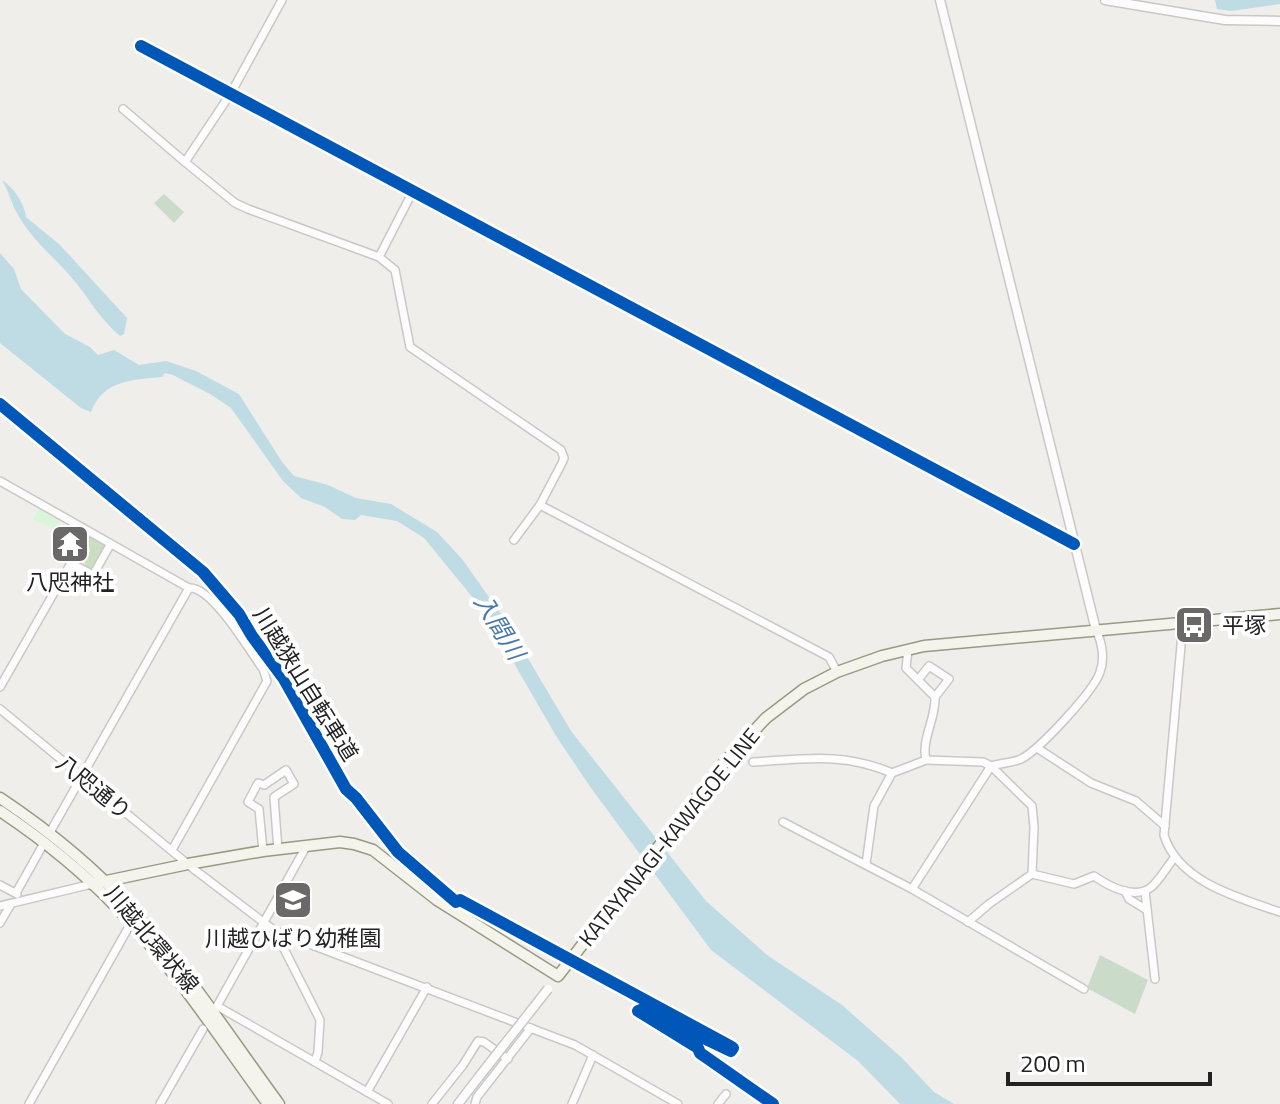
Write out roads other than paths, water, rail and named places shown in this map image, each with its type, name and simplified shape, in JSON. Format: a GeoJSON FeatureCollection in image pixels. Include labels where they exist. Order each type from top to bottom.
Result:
{"type":"FeatureCollection","features":[{"type":"Feature","properties":{"kind":"main road","name":"KATAYANAGI-KAWAGOE LINE"},"geometry":{"type":"LineString","coordinates":[[558,976],[732,752],[766,718],[804,689],[837,672],[908,650],[1280,614]]}},
{"type":"Feature","properties":{"kind":"main road","name":"川越北環状線"},"geometry":{"type":"LineString","coordinates":[[0,798],[137,915],[279,1104]]}},
{"type":"Feature","properties":{"kind":"main road","name":"川越北環状線"},"geometry":{"type":"LineString","coordinates":[[0,811],[46,839]]}},
{"type":"Feature","properties":{"kind":"main road"},"geometry":{"type":"LineString","coordinates":[[98,883],[263,851],[340,842],[373,850],[437,900],[558,976]]}},
{"type":"Feature","properties":{"kind":"main road","name":"川越北環状線"},"geometry":{"type":"LineString","coordinates":[[98,883],[200,1010],[268,1104]]}},
{"type":"Feature","properties":{"kind":"street"},"geometry":{"type":"LineString","coordinates":[[185,162],[231,93],[282,0]]}},
{"type":"Feature","properties":{"kind":"street"},"geometry":{"type":"LineString","coordinates":[[912,889],[991,766],[1015,762],[1037,748],[1099,677],[1102,659],[1100,639],[940,0]]}},
{"type":"Feature","properties":{"kind":"street"},"geometry":{"type":"LineString","coordinates":[[1105,0],[1225,20],[1280,21]]}},
{"type":"Feature","properties":{"kind":"street"},"geometry":{"type":"LineString","coordinates":[[141,46],[1074,544]]}},
{"type":"Feature","properties":{"kind":"street"},"geometry":{"type":"LineString","coordinates":[[123,109],[235,203],[379,257],[395,270],[410,347],[561,450],[562,463],[540,505],[514,540]]}},
{"type":"Feature","properties":{"kind":"street"},"geometry":{"type":"LineString","coordinates":[[379,257],[413,191]]}},
{"type":"Feature","properties":{"kind":"street"},"geometry":{"type":"LineString","coordinates":[[0,481],[189,588],[200,589],[212,599],[263,669],[267,681],[172,850]]}},
{"type":"Feature","properties":{"kind":"street"},"geometry":{"type":"LineString","coordinates":[[540,505],[829,657],[837,672]]}},
{"type":"Feature","properties":{"kind":"street"},"geometry":{"type":"LineString","coordinates":[[0,687],[71,563],[93,575],[110,545]]}},
{"type":"Feature","properties":{"kind":"street"},"geometry":{"type":"LineString","coordinates":[[16,893],[189,588]]}},
{"type":"Feature","properties":{"kind":"street"},"geometry":{"type":"LineString","coordinates":[[1183,623],[1165,826],[1168,848],[1216,889],[1280,912]]}},
{"type":"Feature","properties":{"kind":"street"},"geometry":{"type":"LineString","coordinates":[[908,650],[906,668],[935,697]]}},
{"type":"Feature","properties":{"kind":"street"},"geometry":{"type":"LineString","coordinates":[[918,680],[929,666],[949,679],[935,697],[935,715],[924,749],[926,760]]}},
{"type":"Feature","properties":{"kind":"street","name":"八咫通り"},"geometry":{"type":"LineString","coordinates":[[0,709],[188,864],[275,931],[531,1028],[593,1055],[678,1104]]}},
{"type":"Feature","properties":{"kind":"street"},"geometry":{"type":"LineString","coordinates":[[1037,748],[1091,783],[1136,801],[1165,826]]}},
{"type":"Feature","properties":{"kind":"street"},"geometry":{"type":"LineString","coordinates":[[753,762],[852,759],[892,773]]}},
{"type":"Feature","properties":{"kind":"street"},"geometry":{"type":"LineString","coordinates":[[866,864],[876,799],[892,773],[926,760],[976,761],[991,766],[1032,806],[1032,874]]}},
{"type":"Feature","properties":{"kind":"street"},"geometry":{"type":"LineString","coordinates":[[263,851],[259,809],[248,802],[258,783],[264,785],[286,770],[294,784],[274,797],[278,850]]}},
{"type":"Feature","properties":{"kind":"street"},"geometry":{"type":"LineString","coordinates":[[783,822],[912,889],[1084,989]]}},
{"type":"Feature","properties":{"kind":"street"},"geometry":{"type":"LineString","coordinates":[[307,845],[217,1006],[388,1104]]}},
{"type":"Feature","properties":{"kind":"street"},"geometry":{"type":"LineString","coordinates":[[1083,868],[1103,882],[1125,891],[1145,891],[1175,857]]}},
{"type":"Feature","properties":{"kind":"street"},"geometry":{"type":"LineString","coordinates":[[1032,874],[1074,884],[1094,876]]}},
{"type":"Feature","properties":{"kind":"street"},"geometry":{"type":"LineString","coordinates":[[968,922],[1032,874]]}},
{"type":"Feature","properties":{"kind":"street"},"geometry":{"type":"LineString","coordinates":[[0,906],[98,883]]}},
{"type":"Feature","properties":{"kind":"street"},"geometry":{"type":"LineString","coordinates":[[0,885],[26,899]]}},
{"type":"Feature","properties":{"kind":"street"},"geometry":{"type":"LineString","coordinates":[[1125,891],[1129,899],[1147,910]]}},
{"type":"Feature","properties":{"kind":"street"},"geometry":{"type":"LineString","coordinates":[[1145,891],[1155,979]]}},
{"type":"Feature","properties":{"kind":"street"},"geometry":{"type":"LineString","coordinates":[[0,923],[11,904]]}},
{"type":"Feature","properties":{"kind":"street"},"geometry":{"type":"LineString","coordinates":[[29,1104],[131,923]]}},
{"type":"Feature","properties":{"kind":"street"},"geometry":{"type":"LineString","coordinates":[[275,931],[320,1020],[315,1062]]}},
{"type":"Feature","properties":{"kind":"street"},"geometry":{"type":"LineString","coordinates":[[458,1104],[558,976]]}},
{"type":"Feature","properties":{"kind":"street"},"geometry":{"type":"LineString","coordinates":[[367,1092],[427,987]]}},
{"type":"Feature","properties":{"kind":"street"},"geometry":{"type":"LineString","coordinates":[[475,1104],[477,1097],[531,1028]]}},
{"type":"Feature","properties":{"kind":"street"},"geometry":{"type":"LineString","coordinates":[[160,1104],[203,1029]]}},
{"type":"Feature","properties":{"kind":"street"},"geometry":{"type":"LineString","coordinates":[[432,1104],[478,1041],[508,1059]]}},
{"type":"Feature","properties":{"kind":"street"},"geometry":{"type":"LineString","coordinates":[[572,1104],[593,1055]]}},
{"type":"Feature","properties":{"kind":"street"},"geometry":{"type":"LineString","coordinates":[[718,1104],[726,1094]]}},
{"type":"Feature","properties":{"kind":"water"},"geometry":{"type":"Polygon","coordinates":[[[1215,0],[1280,0],[1280,4],[1231,11],[1217,9],[1215,0]]]}},
{"type":"Feature","properties":{"kind":"water"},"geometry":{"type":"Polygon","coordinates":[[[2,180],[18,196],[26,217],[60,245],[127,318],[124,334],[120,336],[108,324],[70,275],[30,232],[2,180]]]}},
{"type":"Feature","properties":{"kind":"water","name":"入間川"},"geometry":{"type":"Polygon","coordinates":[[[0,253],[14,269],[21,289],[65,334],[90,347],[98,355],[114,350],[139,365],[166,361],[196,371],[239,394],[294,476],[328,485],[356,498],[391,504],[437,532],[462,559],[504,618],[571,731],[706,901],[767,955],[842,1005],[902,1058],[934,1092],[954,1104],[900,1104],[858,1061],[711,950],[591,788],[474,599],[424,538],[397,521],[361,515],[355,520],[342,519],[325,507],[301,498],[283,481],[231,408],[173,375],[165,373],[162,377],[119,384],[103,393],[91,412],[81,408],[0,343],[0,253]]]}},
{"type":"Feature","properties":{"kind":"place","name":"八咫神社"},"geometry":{"type":"Point","coordinates":[70,544]}},
{"type":"Feature","properties":{"kind":"place","name":"平塚"},"geometry":{"type":"Point","coordinates":[1194,625]}},
{"type":"Feature","properties":{"kind":"place","name":"川越ひばり幼稚園"},"geometry":{"type":"Point","coordinates":[293,900]}}]}
